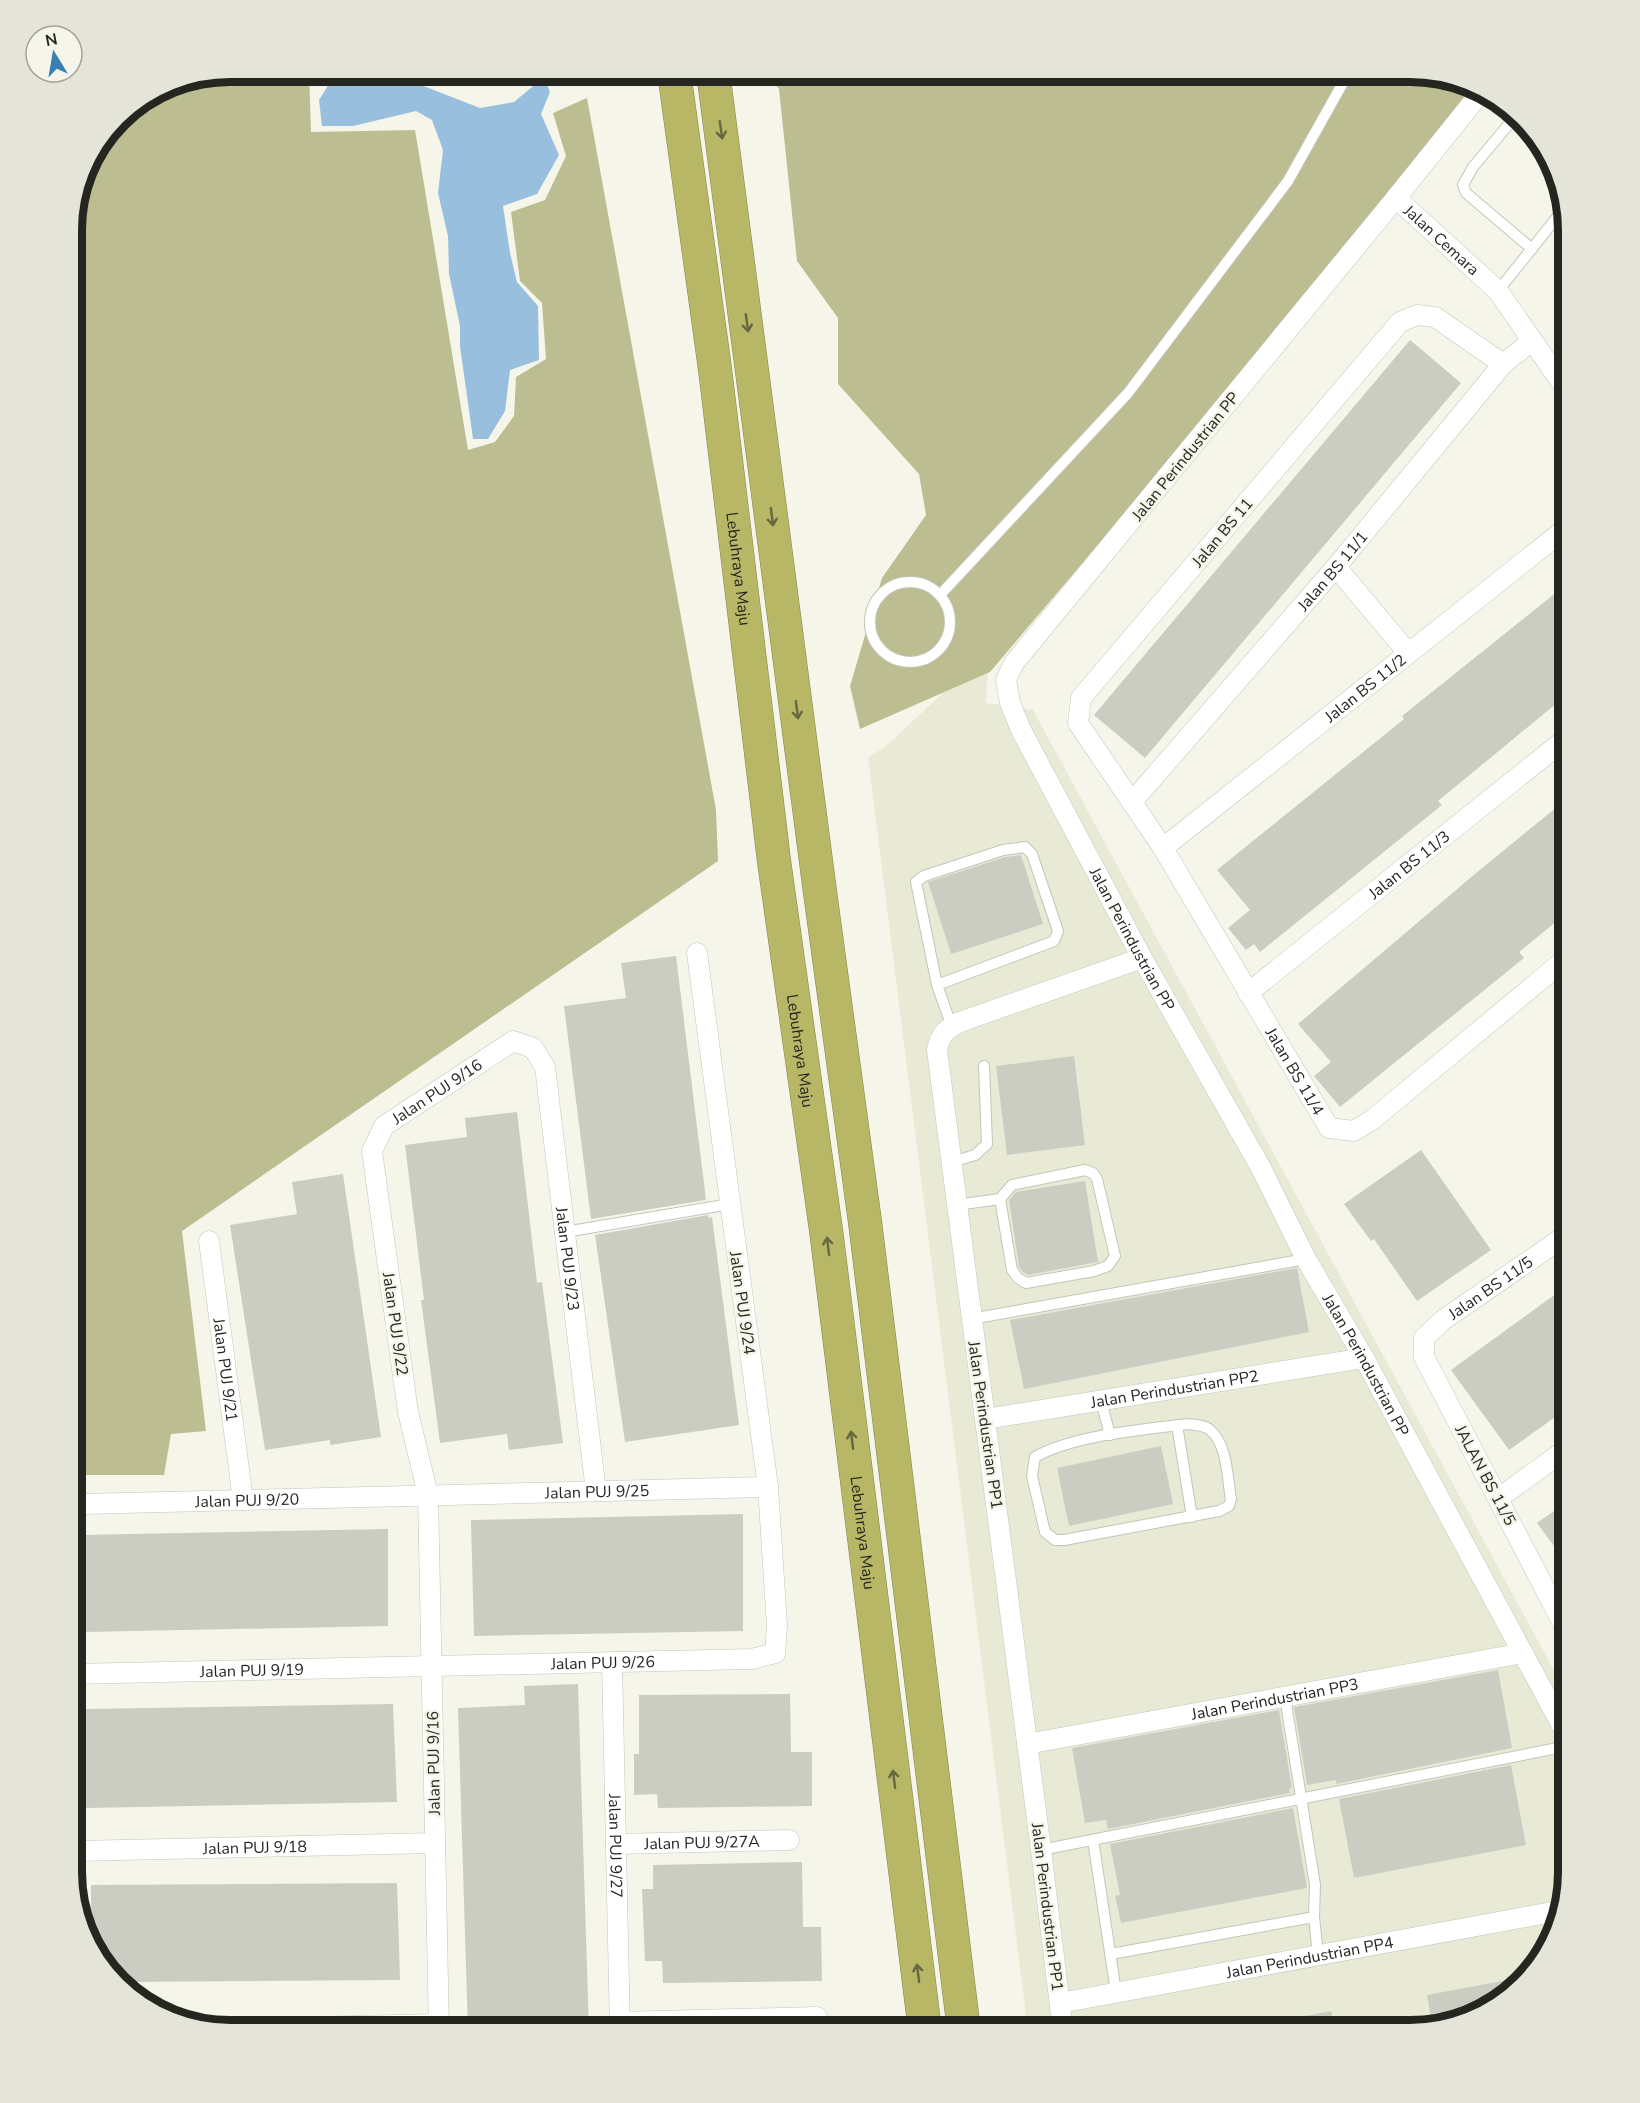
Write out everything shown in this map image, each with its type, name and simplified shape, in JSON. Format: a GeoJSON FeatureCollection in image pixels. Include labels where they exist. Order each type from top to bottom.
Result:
{"type":"FeatureCollection","features":[{"type":"Feature","properties":{"kind":"highway","name":"Lebuhraya Maju"},"geometry":{"type":"LineString","coordinates":[[675,82],[716,380],[776,873],[826,1230],[924,2020]]}},
{"type":"Feature","properties":{"kind":"highway"},"geometry":{"type":"LineString","coordinates":[[714,82],[818,880],[866,1222],[963,2020]]}},
{"type":"Feature","properties":{"kind":"street","name":"Jalan Cemara"},"geometry":{"type":"LineString","coordinates":[[1476,98],[1396,198],[1498,291],[1558,378]]}},
{"type":"Feature","properties":{"kind":"street","name":"Jalan Perindustrian PP"},"geometry":{"type":"LineString","coordinates":[[1396,198],[1014,663],[1006,680],[1010,703],[1021,730],[1142,958],[1261,1168],[1306,1259],[1364,1358],[1558,1718]]}},
{"type":"Feature","properties":{"kind":"street","name":"Jalan BS 11"},"geometry":{"type":"LineString","coordinates":[[1163,848],[1078,723],[1081,698],[1400,322],[1417,315],[1436,317],[1503,364]]}},
{"type":"Feature","properties":{"kind":"street","name":"Jalan BS 11/1"},"geometry":{"type":"LineString","coordinates":[[1132,802],[1336,567],[1503,364],[1532,341]]}},
{"type":"Feature","properties":{"kind":"street","name":"Jalan BS 11/2"},"geometry":{"type":"LineString","coordinates":[[1163,848],[1558,535]]}},
{"type":"Feature","properties":{"kind":"street"},"geometry":{"type":"LineString","coordinates":[[1336,567],[1408,653]]}},
{"type":"Feature","properties":{"kind":"street","name":"Jalan BS 11/3"},"geometry":{"type":"LineString","coordinates":[[1248,993],[1558,745]]}},
{"type":"Feature","properties":{"kind":"street","name":"Jalan BS 11/4"},"geometry":{"type":"LineString","coordinates":[[1163,848],[1329,1128],[1354,1131],[1372,1120],[1558,965]]}},
{"type":"Feature","properties":{"kind":"street","name":"Jalan PUJ 9/24"},"geometry":{"type":"LineString","coordinates":[[697,953],[768,1487],[777,1626],[774,1653]]}},
{"type":"Feature","properties":{"kind":"street"},"geometry":{"type":"LineString","coordinates":[[952,1027],[1142,958]]}},
{"type":"Feature","properties":{"kind":"street","name":"Jalan Perindustrian PP1"},"geometry":{"type":"LineString","coordinates":[[952,1027],[939,1038],[937,1050],[1062,2020]]}},
{"type":"Feature","properties":{"kind":"street","name":"Jalan PUJ 9/16"},"geometry":{"type":"LineString","coordinates":[[372,1151],[384,1126],[513,1041]]}},
{"type":"Feature","properties":{"kind":"street","name":"Jalan PUJ 9/23"},"geometry":{"type":"LineString","coordinates":[[513,1041],[533,1048],[545,1067],[596,1491]]}},
{"type":"Feature","properties":{"kind":"street","name":"Jalan PUJ 9/22"},"geometry":{"type":"LineString","coordinates":[[372,1151],[408,1412],[428,1495]]}},
{"type":"Feature","properties":{"kind":"street","name":"Jalan PUJ 9/21"},"geometry":{"type":"LineString","coordinates":[[209,1241],[243,1500]]}},
{"type":"Feature","properties":{"kind":"street","name":"Jalan BS 11/5"},"geometry":{"type":"LineString","coordinates":[[1443,1320],[1558,1241]]}},
{"type":"Feature","properties":{"kind":"street","name":"JALAN BS 11/5"},"geometry":{"type":"LineString","coordinates":[[1443,1320],[1425,1338],[1424,1357],[1558,1613]]}},
{"type":"Feature","properties":{"kind":"street","name":"Jalan Perindustrian PP2"},"geometry":{"type":"LineString","coordinates":[[985,1419],[1364,1358]]}},
{"type":"Feature","properties":{"kind":"street"},"geometry":{"type":"LineString","coordinates":[[1499,1498],[1558,1455]]}},
{"type":"Feature","properties":{"kind":"street","name":"Jalan PUJ 9/25"},"geometry":{"type":"LineString","coordinates":[[428,1495],[768,1487]]}},
{"type":"Feature","properties":{"kind":"street","name":"Jalan PUJ 9/16"},"geometry":{"type":"LineString","coordinates":[[428,1495],[439,2020]]}},
{"type":"Feature","properties":{"kind":"street","name":"Jalan PUJ 9/20"},"geometry":{"type":"LineString","coordinates":[[82,1504],[428,1495]]}},
{"type":"Feature","properties":{"kind":"street","name":"Jalan PUJ 9/26"},"geometry":{"type":"LineString","coordinates":[[431,1666],[752,1659],[774,1653]]}},
{"type":"Feature","properties":{"kind":"street","name":"Jalan Perindustrian PP3"},"geometry":{"type":"LineString","coordinates":[[1027,1744],[1523,1653]]}},
{"type":"Feature","properties":{"kind":"street","name":"Jalan PUJ 9/27"},"geometry":{"type":"LineString","coordinates":[[612,1662],[620,2020]]}},
{"type":"Feature","properties":{"kind":"street","name":"Jalan PUJ 9/19"},"geometry":{"type":"LineString","coordinates":[[82,1674],[431,1666]]}},
{"type":"Feature","properties":{"kind":"street","name":"Jalan PUJ 9/27A"},"geometry":{"type":"LineString","coordinates":[[616,1844],[789,1840]]}},
{"type":"Feature","properties":{"kind":"street","name":"Jalan PUJ 9/18"},"geometry":{"type":"LineString","coordinates":[[82,1851],[435,1843]]}},
{"type":"Feature","properties":{"kind":"street","name":"Jalan Perindustrian PP4"},"geometry":{"type":"LineString","coordinates":[[1060,2003],[1552,1912]]}},
{"type":"Feature","properties":{"kind":"street"},"geometry":{"type":"LineString","coordinates":[[751,2020],[817,2017]]}},
{"type":"Feature","properties":{"kind":"lane"},"geometry":{"type":"LineString","coordinates":[[940,595],[1128,393],[1288,181],[1343,83]]}},
{"type":"Feature","properties":{"kind":"lane"},"geometry":{"type":"LineString","coordinates":[[1510,123],[1473,167],[1463,185],[1466,194],[1532,249]]}},
{"type":"Feature","properties":{"kind":"lane"},"geometry":{"type":"LineString","coordinates":[[1498,291],[1557,218]]}},
{"type":"Feature","properties":{"kind":"lane"},"geometry":{"type":"LineString","coordinates":[[910,581],[927,585],[940,595],[949,609],[950,618],[945,642],[933,654],[918,661],[901,661],[886,654],[875,641],[870,626],[872,609],[880,595],[894,585],[910,581]]}},
{"type":"Feature","properties":{"kind":"lane"},"geometry":{"type":"LineString","coordinates":[[937,985],[1054,941],[1058,931],[1032,854],[1025,847],[1003,850],[924,876],[916,882],[937,985],[952,1027]]}},
{"type":"Feature","properties":{"kind":"lane"},"geometry":{"type":"LineString","coordinates":[[952,1162],[975,1155],[987,1144],[984,1066]]}},
{"type":"Feature","properties":{"kind":"lane"},"geometry":{"type":"LineString","coordinates":[[956,1205],[1000,1199],[1012,1185],[1085,1170],[1093,1173],[1097,1179],[1114,1256],[1108,1266],[1094,1271],[1026,1283],[1012,1270],[1000,1199]]}},
{"type":"Feature","properties":{"kind":"lane"},"geometry":{"type":"LineString","coordinates":[[565,1232],[730,1204]]}},
{"type":"Feature","properties":{"kind":"lane"},"geometry":{"type":"LineString","coordinates":[[971,1319],[1306,1259]]}},
{"type":"Feature","properties":{"kind":"lane"},"geometry":{"type":"LineString","coordinates":[[1101,1401],[1110,1435]]}},
{"type":"Feature","properties":{"kind":"lane"},"geometry":{"type":"LineString","coordinates":[[1177,1425],[1192,1517]]}},
{"type":"Feature","properties":{"kind":"lane"},"geometry":{"type":"LineString","coordinates":[[1177,1425],[1199,1425],[1210,1430],[1221,1445],[1230,1499],[1229,1506],[1219,1511],[1192,1517],[1055,1540],[1045,1532],[1032,1476],[1035,1457],[1062,1445],[1110,1435],[1177,1425]]}},
{"type":"Feature","properties":{"kind":"lane"},"geometry":{"type":"LineString","coordinates":[[1285,1696],[1315,1885],[1314,1917],[1318,1955]]}},
{"type":"Feature","properties":{"kind":"lane"},"geometry":{"type":"LineString","coordinates":[[1041,1850],[1558,1748]]}},
{"type":"Feature","properties":{"kind":"lane"},"geometry":{"type":"LineString","coordinates":[[1093,1840],[1116,1992]]}},
{"type":"Feature","properties":{"kind":"lane"},"geometry":{"type":"LineString","coordinates":[[1111,1954],[1314,1917]]}},
{"type":"Feature","properties":{"kind":"shaded area"},"geometry":{"type":"Polygon","coordinates":[[[989,650],[986,703],[1033,710],[1558,1678],[1558,1873],[1552,1911],[1538,1947],[1527,1963],[1507,1984],[1492,1996],[1475,2005],[1457,2013],[1429,2019],[1410,2020],[1027,2020],[868,757],[885,747],[989,650]]]}},
{"type":"Feature","properties":{"kind":"green space"},"geometry":{"type":"Polygon","coordinates":[[[230,82],[309,82],[311,132],[415,130],[468,450],[495,442],[514,416],[516,377],[546,359],[542,303],[520,281],[511,212],[545,200],[566,156],[553,113],[587,98],[716,810],[718,861],[182,1231],[206,1431],[171,1434],[164,1475],[82,1475],[83,220],[90,183],[107,148],[133,119],[148,107],[165,98],[201,85],[230,82]]]}},
{"type":"Feature","properties":{"kind":"green space"},"geometry":{"type":"Polygon","coordinates":[[[774,82],[1420,83],[1439,85],[1476,99],[990,672],[860,729],[850,686],[882,578],[926,515],[919,474],[838,384],[838,318],[797,261],[779,89],[774,82]]]}},
{"type":"Feature","properties":{"kind":"water"},"geometry":{"type":"Polygon","coordinates":[[[411,82],[480,108],[514,102],[538,82],[546,82],[550,92],[541,114],[559,155],[537,194],[503,206],[517,282],[538,306],[539,360],[510,370],[505,411],[488,439],[473,439],[460,346],[460,326],[449,274],[448,236],[438,193],[443,150],[432,120],[416,111],[353,126],[322,126],[319,100],[329,84],[411,82]]]}},
{"type":"Feature","properties":{"kind":"building"},"geometry":{"type":"Polygon","coordinates":[[[1410,340],[1461,383],[1145,758],[1094,715],[1410,340]]]}},
{"type":"Feature","properties":{"kind":"building"},"geometry":{"type":"Polygon","coordinates":[[[1558,591],[1558,702],[1438,801],[1442,805],[1260,952],[1254,944],[1246,950],[1228,928],[1250,910],[1217,870],[1404,719],[1402,716],[1558,591]]]}},
{"type":"Feature","properties":{"kind":"building"},"geometry":{"type":"Polygon","coordinates":[[[1558,806],[1558,920],[1519,952],[1524,958],[1340,1107],[1314,1076],[1331,1062],[1298,1024],[1558,806]]]}},
{"type":"Feature","properties":{"kind":"building"},"geometry":{"type":"Polygon","coordinates":[[[1021,855],[1043,924],[951,954],[928,882],[1005,857],[1021,855]]]}},
{"type":"Feature","properties":{"kind":"building"},"geometry":{"type":"Polygon","coordinates":[[[676,956],[706,1200],[591,1219],[564,1006],[626,998],[621,963],[676,956]]]}},
{"type":"Feature","properties":{"kind":"building"},"geometry":{"type":"Polygon","coordinates":[[[1074,1056],[1085,1145],[1007,1155],[996,1066],[1074,1056]]]}},
{"type":"Feature","properties":{"kind":"building"},"geometry":{"type":"Polygon","coordinates":[[[517,1112],[537,1283],[542,1282],[563,1443],[509,1450],[507,1434],[440,1443],[421,1300],[424,1300],[405,1145],[467,1137],[465,1118],[517,1112]]]}},
{"type":"Feature","properties":{"kind":"building"},"geometry":{"type":"Polygon","coordinates":[[[1421,1150],[1491,1250],[1417,1301],[1374,1239],[1371,1241],[1344,1204],[1421,1150]]]}},
{"type":"Feature","properties":{"kind":"building"},"geometry":{"type":"Polygon","coordinates":[[[343,1174],[381,1437],[330,1445],[330,1440],[265,1450],[230,1225],[297,1214],[292,1182],[343,1174]]]}},
{"type":"Feature","properties":{"kind":"building"},"geometry":{"type":"Polygon","coordinates":[[[1085,1181],[1098,1262],[1028,1275],[1023,1272],[1019,1267],[1009,1200],[1016,1192],[1085,1181]]]}},
{"type":"Feature","properties":{"kind":"building"},"geometry":{"type":"Polygon","coordinates":[[[708,1215],[709,1218],[712,1217],[739,1425],[625,1442],[595,1235],[708,1215]]]}},
{"type":"Feature","properties":{"kind":"building"},"geometry":{"type":"Polygon","coordinates":[[[1297,1268],[1309,1332],[1024,1389],[1010,1320],[1297,1268]]]}},
{"type":"Feature","properties":{"kind":"building"},"geometry":{"type":"Polygon","coordinates":[[[1558,1292],[1558,1415],[1509,1450],[1451,1370],[1558,1292]]]}},
{"type":"Feature","properties":{"kind":"building"},"geometry":{"type":"Polygon","coordinates":[[[1161,1446],[1173,1504],[1069,1526],[1057,1468],[1161,1446]]]}},
{"type":"Feature","properties":{"kind":"building"},"geometry":{"type":"Polygon","coordinates":[[[1558,1508],[1558,1551],[1537,1523],[1558,1508]]]}},
{"type":"Feature","properties":{"kind":"building"},"geometry":{"type":"Polygon","coordinates":[[[743,1514],[743,1631],[474,1636],[471,1520],[743,1514]]]}},
{"type":"Feature","properties":{"kind":"building"},"geometry":{"type":"Polygon","coordinates":[[[388,1529],[388,1626],[85,1632],[82,1535],[388,1529]]]}},
{"type":"Feature","properties":{"kind":"building"},"geometry":{"type":"Polygon","coordinates":[[[1498,1670],[1512,1748],[1336,1784],[1336,1780],[1307,1785],[1294,1707],[1498,1670]]]}},
{"type":"Feature","properties":{"kind":"building"},"geometry":{"type":"Polygon","coordinates":[[[578,1684],[589,2020],[468,2020],[458,1708],[525,1705],[524,1686],[578,1684]]]}},
{"type":"Feature","properties":{"kind":"building"},"geometry":{"type":"Polygon","coordinates":[[[790,1694],[791,1752],[812,1752],[812,1806],[658,1808],[657,1794],[634,1795],[634,1754],[639,1754],[639,1695],[790,1694]]]}},
{"type":"Feature","properties":{"kind":"building"},"geometry":{"type":"Polygon","coordinates":[[[393,1704],[397,1802],[86,1808],[85,1709],[393,1704]]]}},
{"type":"Feature","properties":{"kind":"building"},"geometry":{"type":"Polygon","coordinates":[[[1279,1710],[1292,1788],[1289,1789],[1290,1793],[1108,1829],[1106,1820],[1085,1823],[1072,1748],[1279,1710]]]}},
{"type":"Feature","properties":{"kind":"building"},"geometry":{"type":"Polygon","coordinates":[[[1511,1765],[1526,1845],[1354,1878],[1339,1799],[1511,1765]]]}},
{"type":"Feature","properties":{"kind":"building"},"geometry":{"type":"Polygon","coordinates":[[[1293,1808],[1307,1888],[1121,1923],[1115,1896],[1120,1895],[1110,1844],[1293,1808]]]}},
{"type":"Feature","properties":{"kind":"building"},"geometry":{"type":"Polygon","coordinates":[[[802,1862],[803,1927],[821,1927],[822,1981],[663,1983],[662,1961],[645,1961],[642,1889],[653,1889],[653,1865],[802,1862]]]}},
{"type":"Feature","properties":{"kind":"building"},"geometry":{"type":"Polygon","coordinates":[[[397,1883],[400,1980],[131,1982],[107,1955],[91,1922],[91,1885],[397,1883]]]}},
{"type":"Feature","properties":{"kind":"building"},"geometry":{"type":"Polygon","coordinates":[[[1512,1979],[1492,1996],[1475,2005],[1457,2013],[1431,2019],[1427,1995],[1512,1979]]]}},
{"type":"Feature","properties":{"kind":"building"},"geometry":{"type":"Polygon","coordinates":[[[1331,2011],[1333,2020],[1282,2020],[1331,2011]]]}}]}
